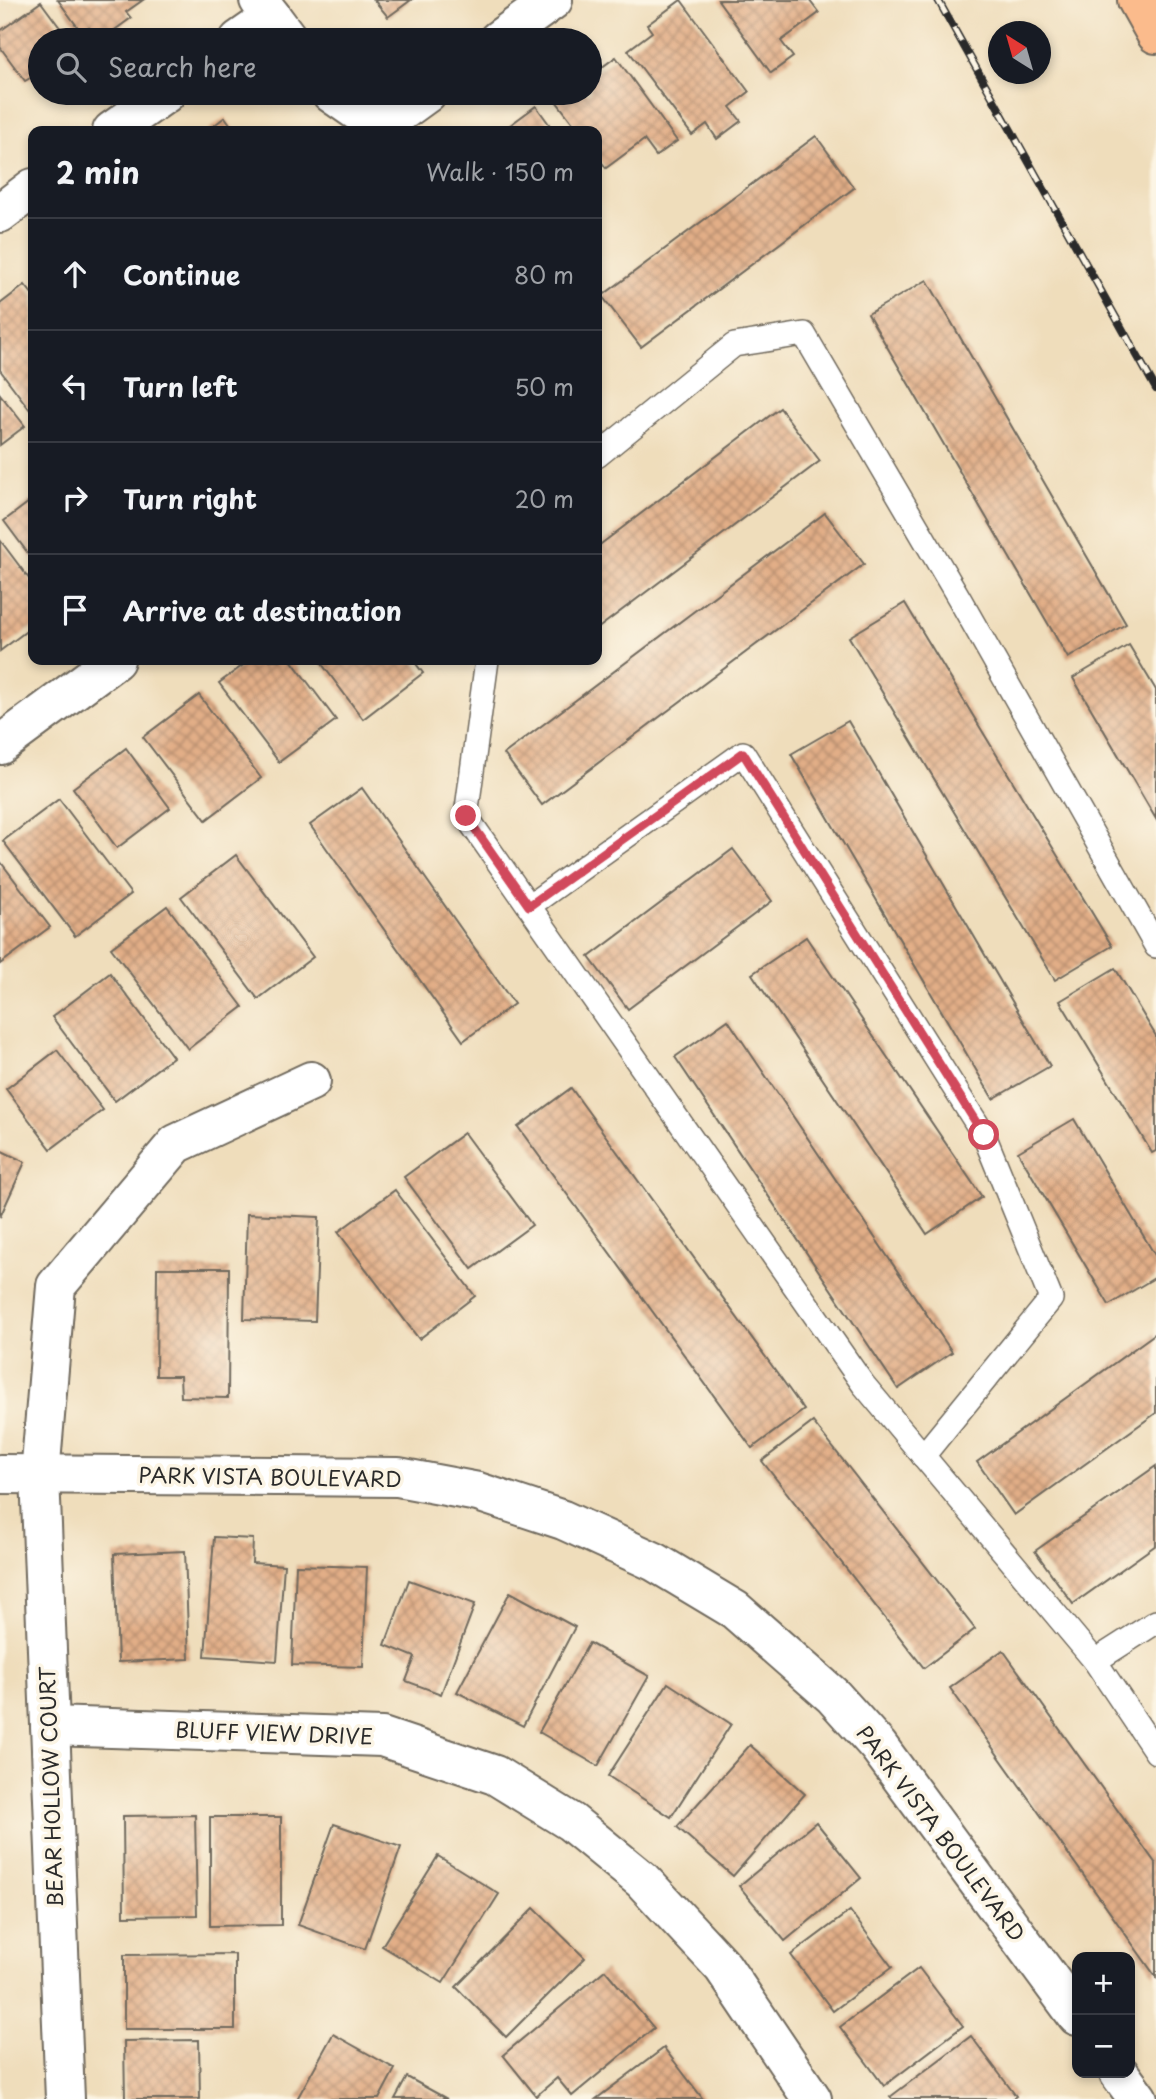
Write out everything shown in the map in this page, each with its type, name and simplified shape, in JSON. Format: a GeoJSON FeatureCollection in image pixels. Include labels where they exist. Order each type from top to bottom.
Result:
{"type":"FeatureCollection","features":[{"type":"Feature","properties":{"kind":"main road"},"geometry":{"type":"LineString","coordinates":[[1137,0],[1156,34]]}},
{"type":"Feature","properties":{"kind":"street"},"geometry":{"type":"LineString","coordinates":[[514,28],[553,0]]}},
{"type":"Feature","properties":{"kind":"street"},"geometry":{"type":"LineString","coordinates":[[120,126],[149,105]]}},
{"type":"Feature","properties":{"kind":"street"},"geometry":{"type":"LineString","coordinates":[[348,105],[379,126]]}},
{"type":"Feature","properties":{"kind":"street"},"geometry":{"type":"LineString","coordinates":[[381,126],[410,105]]}},
{"type":"Feature","properties":{"kind":"street"},"geometry":{"type":"LineString","coordinates":[[0,745],[109,665]]}},
{"type":"Feature","properties":{"kind":"street","name":"BEAR HOLLOW COURT"},"geometry":{"type":"LineString","coordinates":[[65,2099],[40,1475],[56,1286],[176,1144],[311,1081]]}},
{"type":"Feature","properties":{"kind":"street","name":"PARK VISTA BOULEVARD"},"geometry":{"type":"LineString","coordinates":[[0,1474],[398,1477],[478,1492],[563,1520],[655,1563],[735,1610],[833,1696],[878,1746],[1076,2015]]}},
{"type":"Feature","properties":{"kind":"street","name":"BLUFF VIEW DRIVE"},"geometry":{"type":"LineString","coordinates":[[50,1726],[382,1737],[495,1775],[571,1822],[642,1880],[723,1967],[812,2099]]}},
{"type":"Feature","properties":{"kind":"street"},"geometry":{"type":"LineString","coordinates":[[1123,2078],[1138,2099]]}},
{"type":"Feature","properties":{"kind":"lane"},"geometry":{"type":"LineString","coordinates":[[602,452],[734,345],[804,334],[959,598],[1156,946]]}},
{"type":"Feature","properties":{"kind":"lane"},"geometry":{"type":"LineString","coordinates":[[486,665],[466,816],[863,1384],[1095,1661],[1156,1752]]}},
{"type":"Feature","properties":{"kind":"lane"},"geometry":{"type":"LineString","coordinates":[[529,906],[743,753],[984,1135],[1051,1299],[923,1456]]}},
{"type":"Feature","properties":{"kind":"lane"},"geometry":{"type":"LineString","coordinates":[[1095,1661],[1156,1622]]}},
{"type":"Feature","properties":{"kind":"lane"},"geometry":{"type":"LineString","coordinates":[[1138,2099],[1156,2085]]}},
{"type":"Feature","properties":{"kind":"building"},"geometry":{"type":"Polygon","coordinates":[[[58,0],[143,0],[126,12],[131,18],[117,28],[78,28],[58,0]]]}},
{"type":"Feature","properties":{"kind":"building"},"geometry":{"type":"Polygon","coordinates":[[[374,0],[411,0],[388,17],[374,0]]]}},
{"type":"Feature","properties":{"kind":"building"},"geometry":{"type":"Polygon","coordinates":[[[681,0],[749,92],[730,107],[741,121],[717,139],[707,124],[692,135],[628,50],[652,32],[647,25],[681,0]]]}},
{"type":"Feature","properties":{"kind":"building"},"geometry":{"type":"Polygon","coordinates":[[[718,0],[809,0],[819,13],[781,41],[793,57],[771,73],[718,0]]]}},
{"type":"Feature","properties":{"kind":"building"},"geometry":{"type":"Polygon","coordinates":[[[41,2],[60,28],[28,28],[28,79],[25,81],[0,47],[0,31],[41,2]]]}},
{"type":"Feature","properties":{"kind":"building"},"geometry":{"type":"Polygon","coordinates":[[[616,57],[677,141],[656,156],[644,140],[606,168],[602,163],[602,126],[575,126],[559,105],[602,105],[602,67],[616,57]]]}},
{"type":"Feature","properties":{"kind":"building"},"geometry":{"type":"Polygon","coordinates":[[[536,106],[550,126],[509,126],[536,106]]]}},
{"type":"Feature","properties":{"kind":"building"},"geometry":{"type":"Polygon","coordinates":[[[225,117],[231,126],[213,126],[225,117]]]}},
{"type":"Feature","properties":{"kind":"building"},"geometry":{"type":"Polygon","coordinates":[[[816,136],[854,188],[641,347],[602,296],[816,136]]]}},
{"type":"Feature","properties":{"kind":"building"},"geometry":{"type":"Polygon","coordinates":[[[927,280],[1126,624],[1068,658],[868,314],[927,280]]]}},
{"type":"Feature","properties":{"kind":"building"},"geometry":{"type":"Polygon","coordinates":[[[25,285],[28,289],[28,407],[0,370],[0,304],[25,285]]]}},
{"type":"Feature","properties":{"kind":"building"},"geometry":{"type":"Polygon","coordinates":[[[0,394],[25,426],[0,445],[0,394]]]}},
{"type":"Feature","properties":{"kind":"building"},"geometry":{"type":"Polygon","coordinates":[[[780,408],[820,461],[602,625],[602,543],[780,408]]]}},
{"type":"Feature","properties":{"kind":"building"},"geometry":{"type":"Polygon","coordinates":[[[28,503],[28,553],[4,521],[28,503]]]}},
{"type":"Feature","properties":{"kind":"building"},"geometry":{"type":"Polygon","coordinates":[[[825,513],[864,564],[542,805],[504,754],[825,513]]]}},
{"type":"Feature","properties":{"kind":"building"},"geometry":{"type":"Polygon","coordinates":[[[0,540],[28,577],[28,630],[0,651],[0,540]]]}},
{"type":"Feature","properties":{"kind":"building"},"geometry":{"type":"Polygon","coordinates":[[[905,603],[1112,946],[1055,980],[849,637],[905,603]]]}},
{"type":"Feature","properties":{"kind":"building"},"geometry":{"type":"Polygon","coordinates":[[[1129,645],[1156,690],[1156,819],[1073,678],[1129,645]]]}},
{"type":"Feature","properties":{"kind":"building"},"geometry":{"type":"Polygon","coordinates":[[[243,665],[295,665],[336,720],[279,762],[219,683],[243,665]]]}},
{"type":"Feature","properties":{"kind":"building"},"geometry":{"type":"Polygon","coordinates":[[[323,665],[417,665],[423,673],[363,719],[323,665]]]}},
{"type":"Feature","properties":{"kind":"building"},"geometry":{"type":"Polygon","coordinates":[[[199,695],[261,778],[206,820],[143,737],[199,695]]]}},
{"type":"Feature","properties":{"kind":"building"},"geometry":{"type":"Polygon","coordinates":[[[848,721],[1050,1066],[993,1099],[791,754],[848,721]]]}},
{"type":"Feature","properties":{"kind":"building"},"geometry":{"type":"Polygon","coordinates":[[[126,748],[170,808],[117,848],[73,788],[126,748]]]}},
{"type":"Feature","properties":{"kind":"building"},"geometry":{"type":"Polygon","coordinates":[[[362,788],[514,1004],[463,1041],[310,825],[362,788]]]}},
{"type":"Feature","properties":{"kind":"building"},"geometry":{"type":"Polygon","coordinates":[[[59,799],[131,894],[75,936],[3,841],[59,799]]]}},
{"type":"Feature","properties":{"kind":"building"},"geometry":{"type":"Polygon","coordinates":[[[733,849],[772,901],[628,1009],[589,957],[733,849]]]}},
{"type":"Feature","properties":{"kind":"building"},"geometry":{"type":"Polygon","coordinates":[[[236,855],[313,957],[258,999],[181,897],[236,855]]]}},
{"type":"Feature","properties":{"kind":"building"},"geometry":{"type":"Polygon","coordinates":[[[0,861],[50,927],[0,964],[0,861]]]}},
{"type":"Feature","properties":{"kind":"building"},"geometry":{"type":"Polygon","coordinates":[[[167,906],[243,1007],[188,1049],[111,948],[167,906]]]}},
{"type":"Feature","properties":{"kind":"building"},"geometry":{"type":"Polygon","coordinates":[[[806,937],[982,1197],[927,1234],[752,974],[806,937]]]}},
{"type":"Feature","properties":{"kind":"building"},"geometry":{"type":"Polygon","coordinates":[[[1115,968],[1156,1036],[1156,1151],[1152,1153],[1060,1001],[1115,968]]]}},
{"type":"Feature","properties":{"kind":"building"},"geometry":{"type":"Polygon","coordinates":[[[110,973],[173,1057],[115,1101],[52,1017],[110,973]]]}},
{"type":"Feature","properties":{"kind":"building"},"geometry":{"type":"Polygon","coordinates":[[[728,1020],[952,1352],[898,1389],[675,1057],[728,1020]]]}},
{"type":"Feature","properties":{"kind":"building"},"geometry":{"type":"Polygon","coordinates":[[[57,1050],[103,1110],[51,1149],[6,1089],[57,1050]]]}},
{"type":"Feature","properties":{"kind":"building"},"geometry":{"type":"Polygon","coordinates":[[[571,1088],[804,1410],[752,1448],[518,1127],[571,1088]]]}},
{"type":"Feature","properties":{"kind":"building"},"geometry":{"type":"Polygon","coordinates":[[[1074,1119],[1156,1257],[1156,1277],[1109,1305],[1018,1152],[1074,1119]]]}},
{"type":"Feature","properties":{"kind":"building"},"geometry":{"type":"Polygon","coordinates":[[[464,1133],[532,1225],[472,1269],[404,1177],[464,1133]]]}},
{"type":"Feature","properties":{"kind":"building"},"geometry":{"type":"Polygon","coordinates":[[[0,1150],[25,1162],[0,1217],[0,1150]]]}},
{"type":"Feature","properties":{"kind":"building"},"geometry":{"type":"Polygon","coordinates":[[[395,1190],[475,1296],[419,1339],[338,1232],[395,1190]]]}},
{"type":"Feature","properties":{"kind":"building"},"geometry":{"type":"Polygon","coordinates":[[[247,1214],[319,1217],[315,1321],[244,1319],[247,1214]]]}},
{"type":"Feature","properties":{"kind":"building"},"geometry":{"type":"Polygon","coordinates":[[[157,1268],[229,1268],[228,1398],[181,1397],[180,1376],[156,1376],[157,1268]]]}},
{"type":"Feature","properties":{"kind":"building"},"geometry":{"type":"Polygon","coordinates":[[[1156,1333],[1156,1413],[1014,1515],[977,1462],[1156,1333]]]}},
{"type":"Feature","properties":{"kind":"building"},"geometry":{"type":"Polygon","coordinates":[[[813,1422],[975,1629],[924,1668],[762,1461],[813,1422]]]}},
{"type":"Feature","properties":{"kind":"building"},"geometry":{"type":"Polygon","coordinates":[[[1156,1466],[1156,1545],[1073,1604],[1035,1551],[1156,1466]]]}},
{"type":"Feature","properties":{"kind":"building"},"geometry":{"type":"Polygon","coordinates":[[[214,1537],[253,1539],[252,1563],[284,1565],[277,1661],[205,1656],[214,1537]]]}},
{"type":"Feature","properties":{"kind":"building"},"geometry":{"type":"Polygon","coordinates":[[[185,1551],[189,1659],[118,1662],[114,1554],[185,1551]]]}},
{"type":"Feature","properties":{"kind":"building"},"geometry":{"type":"Polygon","coordinates":[[[296,1565],[367,1567],[363,1667],[292,1665],[296,1565]]]}},
{"type":"Feature","properties":{"kind":"building"},"geometry":{"type":"Polygon","coordinates":[[[409,1580],[475,1604],[441,1694],[406,1681],[415,1657],[385,1645],[409,1580]]]}},
{"type":"Feature","properties":{"kind":"building"},"geometry":{"type":"Polygon","coordinates":[[[510,1592],[575,1627],[523,1726],[457,1692],[510,1592]]]}},
{"type":"Feature","properties":{"kind":"building"},"geometry":{"type":"Polygon","coordinates":[[[589,1643],[649,1676],[598,1766],[539,1732],[589,1643]]]}},
{"type":"Feature","properties":{"kind":"building"},"geometry":{"type":"Polygon","coordinates":[[[1003,1650],[1156,1864],[1156,1977],[950,1688],[1003,1650]]]}},
{"type":"Feature","properties":{"kind":"building"},"geometry":{"type":"Polygon","coordinates":[[[668,1683],[731,1724],[671,1817],[608,1776],[668,1683]]]}},
{"type":"Feature","properties":{"kind":"building"},"geometry":{"type":"Polygon","coordinates":[[[750,1745],[805,1794],[733,1876],[677,1827],[750,1745]]]}},
{"type":"Feature","properties":{"kind":"building"},"geometry":{"type":"Polygon","coordinates":[[[195,1815],[197,1915],[124,1916],[123,1816],[195,1815]]]}},
{"type":"Feature","properties":{"kind":"building"},"geometry":{"type":"Polygon","coordinates":[[[210,1817],[281,1817],[281,1925],[210,1926],[210,1817]]]}},
{"type":"Feature","properties":{"kind":"building"},"geometry":{"type":"Polygon","coordinates":[[[816,1822],[861,1878],[785,1941],[739,1886],[816,1822]]]}},
{"type":"Feature","properties":{"kind":"building"},"geometry":{"type":"Polygon","coordinates":[[[334,1824],[401,1847],[365,1949],[298,1925],[334,1824]]]}},
{"type":"Feature","properties":{"kind":"building"},"geometry":{"type":"Polygon","coordinates":[[[438,1856],[499,1894],[443,1983],[382,1946],[438,1856]]]}},
{"type":"Feature","properties":{"kind":"building"},"geometry":{"type":"Polygon","coordinates":[[[534,1908],[585,1958],[506,2037],[456,1987],[534,1908]]]}},
{"type":"Feature","properties":{"kind":"building"},"geometry":{"type":"Polygon","coordinates":[[[850,1911],[892,1967],[833,2011],[791,1955],[850,1911]]]}},
{"type":"Feature","properties":{"kind":"building"},"geometry":{"type":"Polygon","coordinates":[[[235,1954],[235,2029],[124,2029],[124,1955],[235,1954]]]}},
{"type":"Feature","properties":{"kind":"building"},"geometry":{"type":"Polygon","coordinates":[[[919,1968],[963,2026],[884,2086],[840,2027],[919,1968]]]}},
{"type":"Feature","properties":{"kind":"building"},"geometry":{"type":"Polygon","coordinates":[[[605,1970],[654,2028],[572,2096],[557,2078],[536,2096],[503,2055],[605,1970]]]}},
{"type":"Feature","properties":{"kind":"building"},"geometry":{"type":"Polygon","coordinates":[[[333,2034],[395,2069],[379,2099],[297,2099],[333,2034]]]}},
{"type":"Feature","properties":{"kind":"building"},"geometry":{"type":"Polygon","coordinates":[[[971,2036],[1016,2096],[1012,2099],[890,2097],[971,2036]]]}},
{"type":"Feature","properties":{"kind":"building"},"geometry":{"type":"Polygon","coordinates":[[[199,2040],[200,2099],[125,2099],[124,2041],[199,2040]]]}},
{"type":"Feature","properties":{"kind":"building"},"geometry":{"type":"Polygon","coordinates":[[[664,2048],[703,2099],[596,2099],[664,2048]]]}},
{"type":"Feature","properties":{"kind":"building"},"geometry":{"type":"Polygon","coordinates":[[[407,2077],[447,2099],[395,2099],[407,2077]]]}},
{"type":"Feature","properties":{"kind":"railway"},"geometry":{"type":"LineString","coordinates":[[938,0],[1156,389]]}},
{"type":"Feature","properties":{"kind":"route"},"geometry":{"type":"LineString","coordinates":[[466,816],[529,906],[743,753],[984,1135]]}}]}
